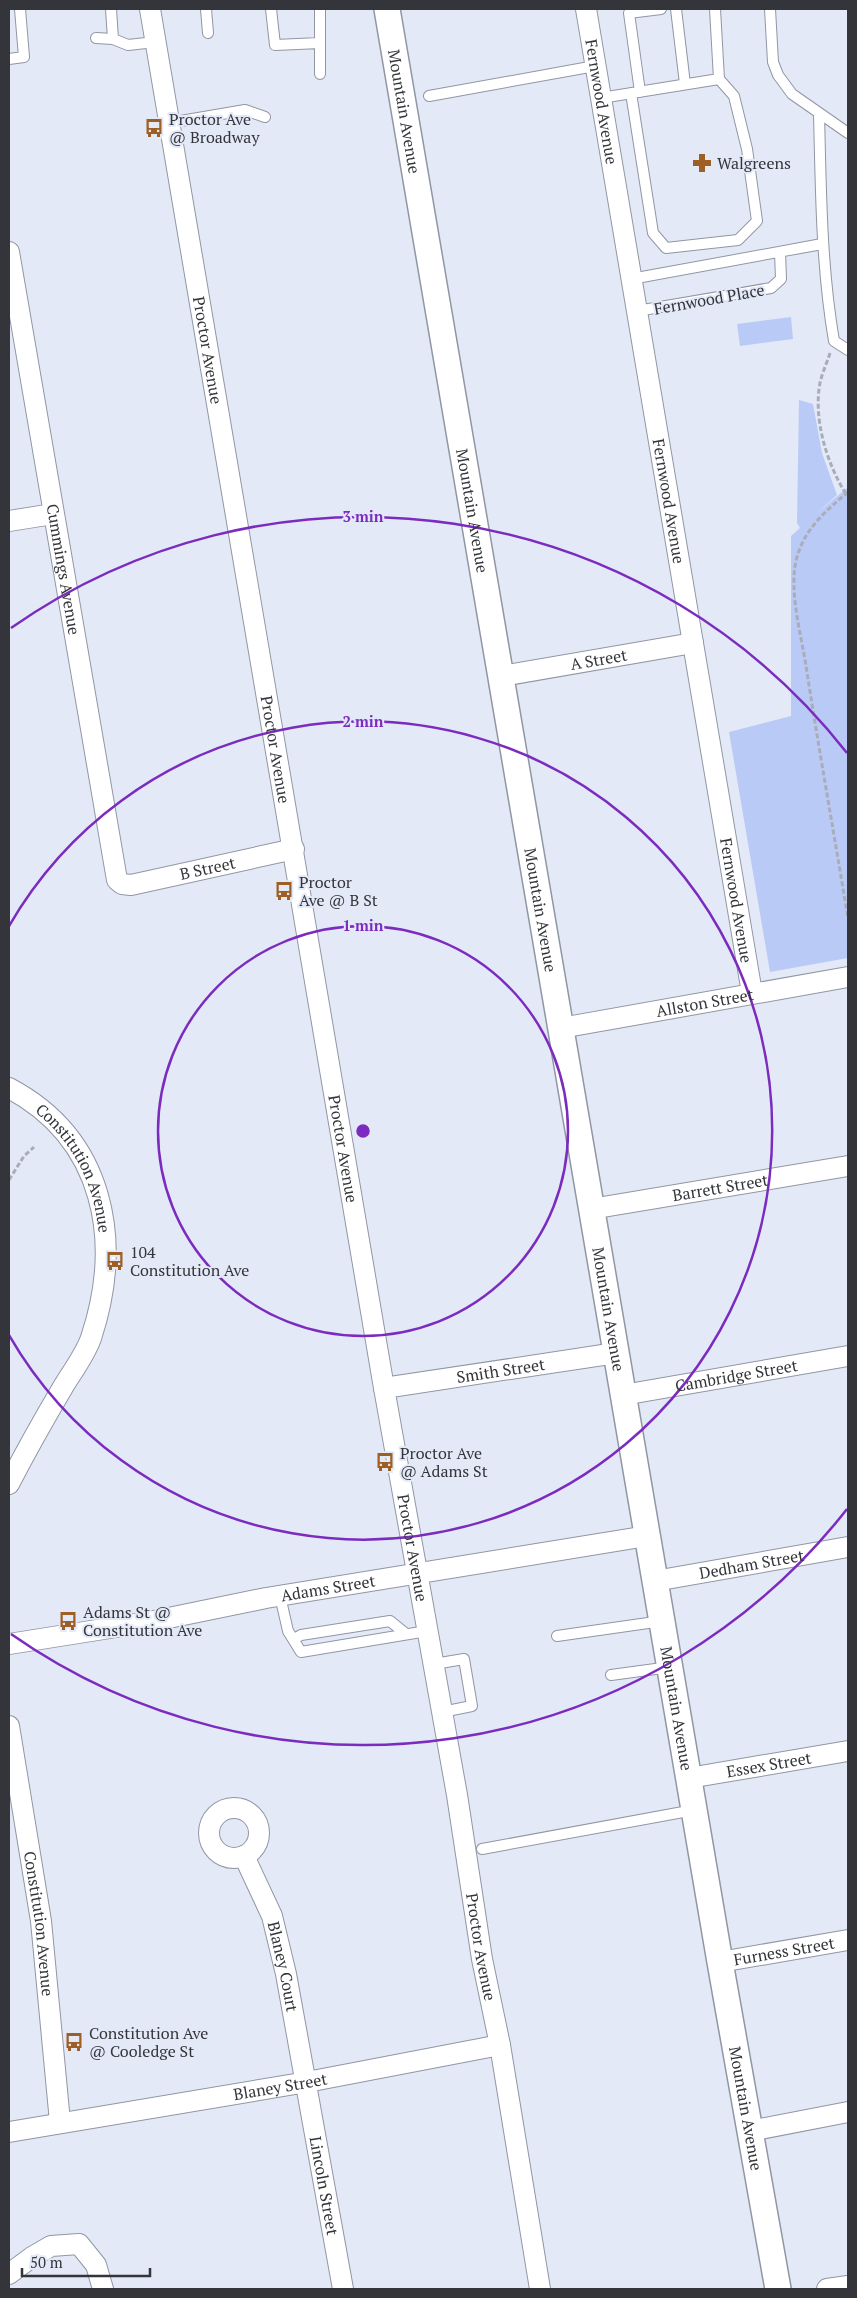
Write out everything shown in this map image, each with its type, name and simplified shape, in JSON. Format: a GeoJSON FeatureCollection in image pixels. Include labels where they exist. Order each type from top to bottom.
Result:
{"type":"FeatureCollection","features":[{"type":"Feature","properties":{"kind":"street","name":"Proctor Avenue"},"geometry":{"type":"LineString","coordinates":[[150,9],[384,1388],[458,1794],[482,1959],[500,2045],[540,2289]]}},
{"type":"Feature","properties":{"kind":"street","name":"Mountain Avenue"},"geometry":{"type":"LineString","coordinates":[[387,9],[720,1962],[778,2289]]}},
{"type":"Feature","properties":{"kind":"street","name":"Fernwood Avenue"},"geometry":{"type":"LineString","coordinates":[[586,9],[752,993]]}},
{"type":"Feature","properties":{"kind":"street","name":"Cummings Avenue"},"geometry":{"type":"LineString","coordinates":[[9,252],[115,873],[122,884]]}},
{"type":"Feature","properties":{"kind":"street"},"geometry":{"type":"LineString","coordinates":[[9,520],[53,514]]}},
{"type":"Feature","properties":{"kind":"street","name":"A Street"},"geometry":{"type":"LineString","coordinates":[[502,676],[693,643]]}},
{"type":"Feature","properties":{"kind":"street","name":"B Street"},"geometry":{"type":"LineString","coordinates":[[122,884],[130,886],[294,849]]}},
{"type":"Feature","properties":{"kind":"street","name":"Allston Street"},"geometry":{"type":"LineString","coordinates":[[561,1028],[848,976]]}},
{"type":"Feature","properties":{"kind":"street","name":"Constitution Avenue"},"geometry":{"type":"LineString","coordinates":[[9,1088],[24,1097],[60,1126],[77,1147],[91,1172],[100,1198],[104,1226],[106,1278],[90,1340],[9,1484]]}},
{"type":"Feature","properties":{"kind":"street","name":"Barrett Street"},"geometry":{"type":"LineString","coordinates":[[592,1209],[848,1166]]}},
{"type":"Feature","properties":{"kind":"street","name":"Smith Street"},"geometry":{"type":"LineString","coordinates":[[384,1388],[616,1353]]}},
{"type":"Feature","properties":{"kind":"street","name":"Cambridge Street"},"geometry":{"type":"LineString","coordinates":[[623,1395],[848,1356]]}},
{"type":"Feature","properties":{"kind":"street","name":"Adams Street"},"geometry":{"type":"LineString","coordinates":[[9,1644],[154,1621],[280,1596],[647,1536]]}},
{"type":"Feature","properties":{"kind":"street","name":"Dedham Street"},"geometry":{"type":"LineString","coordinates":[[655,1581],[848,1548]]}},
{"type":"Feature","properties":{"kind":"street","name":"Constitution Avenue"},"geometry":{"type":"LineString","coordinates":[[9,1726],[41,1921],[60,2122]]}},
{"type":"Feature","properties":{"kind":"street","name":"Essex Street"},"geometry":{"type":"LineString","coordinates":[[689,1778],[848,1751]]}},
{"type":"Feature","properties":{"kind":"street","name":"Blaney Court"},"geometry":{"type":"LineString","coordinates":[[244,1856],[272,1916],[286,1974],[307,2082]]}},
{"type":"Feature","properties":{"kind":"street","name":"Furness Street"},"geometry":{"type":"LineString","coordinates":[[720,1962],[848,1940]]}},
{"type":"Feature","properties":{"kind":"street","name":"Blaney Street"},"geometry":{"type":"LineString","coordinates":[[9,2132],[307,2082],[500,2045]]}},
{"type":"Feature","properties":{"kind":"street","name":"Lincoln Street"},"geometry":{"type":"LineString","coordinates":[[307,2082],[343,2289]]}},
{"type":"Feature","properties":{"kind":"street"},"geometry":{"type":"LineString","coordinates":[[750,2131],[848,2112]]}},
{"type":"Feature","properties":{"kind":"street"},"geometry":{"type":"LineString","coordinates":[[9,2274],[32,2256],[51,2246],[79,2244],[96,2265],[103,2289]]}},
{"type":"Feature","properties":{"kind":"street"},"geometry":{"type":"LineString","coordinates":[[828,2289],[848,2286]]}},
{"type":"Feature","properties":{"kind":"lane"},"geometry":{"type":"LineString","coordinates":[[9,59],[24,57],[20,9]]}},
{"type":"Feature","properties":{"kind":"lane"},"geometry":{"type":"LineString","coordinates":[[112,9],[113,39]]}},
{"type":"Feature","properties":{"kind":"lane"},"geometry":{"type":"LineString","coordinates":[[206,9],[208,33]]}},
{"type":"Feature","properties":{"kind":"lane"},"geometry":{"type":"LineString","coordinates":[[272,9],[275,45],[320,42]]}},
{"type":"Feature","properties":{"kind":"lane"},"geometry":{"type":"LineString","coordinates":[[320,9],[320,74]]}},
{"type":"Feature","properties":{"kind":"lane"},"geometry":{"type":"LineString","coordinates":[[661,9],[629,13],[635,93],[653,233],[666,248],[738,240],[757,221],[747,149],[734,96],[719,79],[715,9]]}},
{"type":"Feature","properties":{"kind":"lane"},"geometry":{"type":"LineString","coordinates":[[676,9],[685,84]]}},
{"type":"Feature","properties":{"kind":"lane"},"geometry":{"type":"LineString","coordinates":[[770,9],[773,62],[776,72],[792,94],[848,133]]}},
{"type":"Feature","properties":{"kind":"lane"},"geometry":{"type":"LineString","coordinates":[[96,38],[113,39],[128,45],[155,42]]}},
{"type":"Feature","properties":{"kind":"lane"},"geometry":{"type":"LineString","coordinates":[[23,43],[35,42]]}},
{"type":"Feature","properties":{"kind":"lane"},"geometry":{"type":"LineString","coordinates":[[428,96],[595,66]]}},
{"type":"Feature","properties":{"kind":"lane"},"geometry":{"type":"LineString","coordinates":[[601,98],[719,79]]}},
{"type":"Feature","properties":{"kind":"lane"},"geometry":{"type":"LineString","coordinates":[[169,123],[245,110],[265,117]]}},
{"type":"Feature","properties":{"kind":"lane"},"geometry":{"type":"LineString","coordinates":[[819,114],[822,244],[827,299],[834,341],[848,350]]}},
{"type":"Feature","properties":{"kind":"lane"},"geometry":{"type":"LineString","coordinates":[[632,279],[822,244]]}},
{"type":"Feature","properties":{"kind":"lane","name":"Fernwood Place"},"geometry":{"type":"LineString","coordinates":[[637,311],[771,288],[781,279],[780,252]]}},
{"type":"Feature","properties":{"kind":"lane"},"geometry":{"type":"LineString","coordinates":[[280,1596],[288,1631],[301,1652],[428,1631]]}},
{"type":"Feature","properties":{"kind":"lane"},"geometry":{"type":"LineString","coordinates":[[294,1639],[301,1635],[390,1621],[406,1634]]}},
{"type":"Feature","properties":{"kind":"lane"},"geometry":{"type":"LineString","coordinates":[[557,1636],[662,1621]]}},
{"type":"Feature","properties":{"kind":"lane"},"geometry":{"type":"LineString","coordinates":[[434,1664],[464,1659],[472,1706],[442,1712]]}},
{"type":"Feature","properties":{"kind":"lane"},"geometry":{"type":"LineString","coordinates":[[611,1675],[670,1667]]}},
{"type":"Feature","properties":{"kind":"lane"},"geometry":{"type":"LineString","coordinates":[[482,1849],[694,1810]]}},
{"type":"Feature","properties":{"kind":"path"},"geometry":{"type":"LineString","coordinates":[[834,341],[820,384],[819,416],[828,457],[836,478],[847,493],[822,515],[807,533],[797,556],[794,572],[795,596],[814,718],[848,918]]}},
{"type":"Feature","properties":{"kind":"path"},"geometry":{"type":"LineString","coordinates":[[9,1180],[24,1156],[34,1147]]}},
{"type":"Feature","properties":{"kind":"shaded area"},"geometry":{"type":"Polygon","coordinates":[[[791,317],[793,339],[740,346],[737,324],[791,317]]]}},
{"type":"Feature","properties":{"kind":"shaded area"},"geometry":{"type":"Polygon","coordinates":[[[799,400],[813,404],[822,453],[837,495],[816,514],[848,487],[848,958],[770,972],[729,732],[791,716],[791,536],[800,528],[797,523],[799,400]]]}},
{"type":"Feature","properties":{"kind":"place","name":"Proctor Ave @ Broadway"},"geometry":{"type":"Point","coordinates":[154,128]}},
{"type":"Feature","properties":{"kind":"place","name":"Walgreens"},"geometry":{"type":"Point","coordinates":[702,163]}},
{"type":"Feature","properties":{"kind":"place","name":"Proctor Ave @ B St"},"geometry":{"type":"Point","coordinates":[284,891]}},
{"type":"Feature","properties":{"kind":"place","name":"104 Constitution Ave"},"geometry":{"type":"Point","coordinates":[115,1261]}},
{"type":"Feature","properties":{"kind":"place","name":"Proctor Ave @ Adams St"},"geometry":{"type":"Point","coordinates":[385,1462]}},
{"type":"Feature","properties":{"kind":"place","name":"Adams St @ Constitution Ave"},"geometry":{"type":"Point","coordinates":[68,1621]}},
{"type":"Feature","properties":{"kind":"place","name":"Constitution Ave @ Cooledge St"},"geometry":{"type":"Point","coordinates":[74,2042]}}]}
